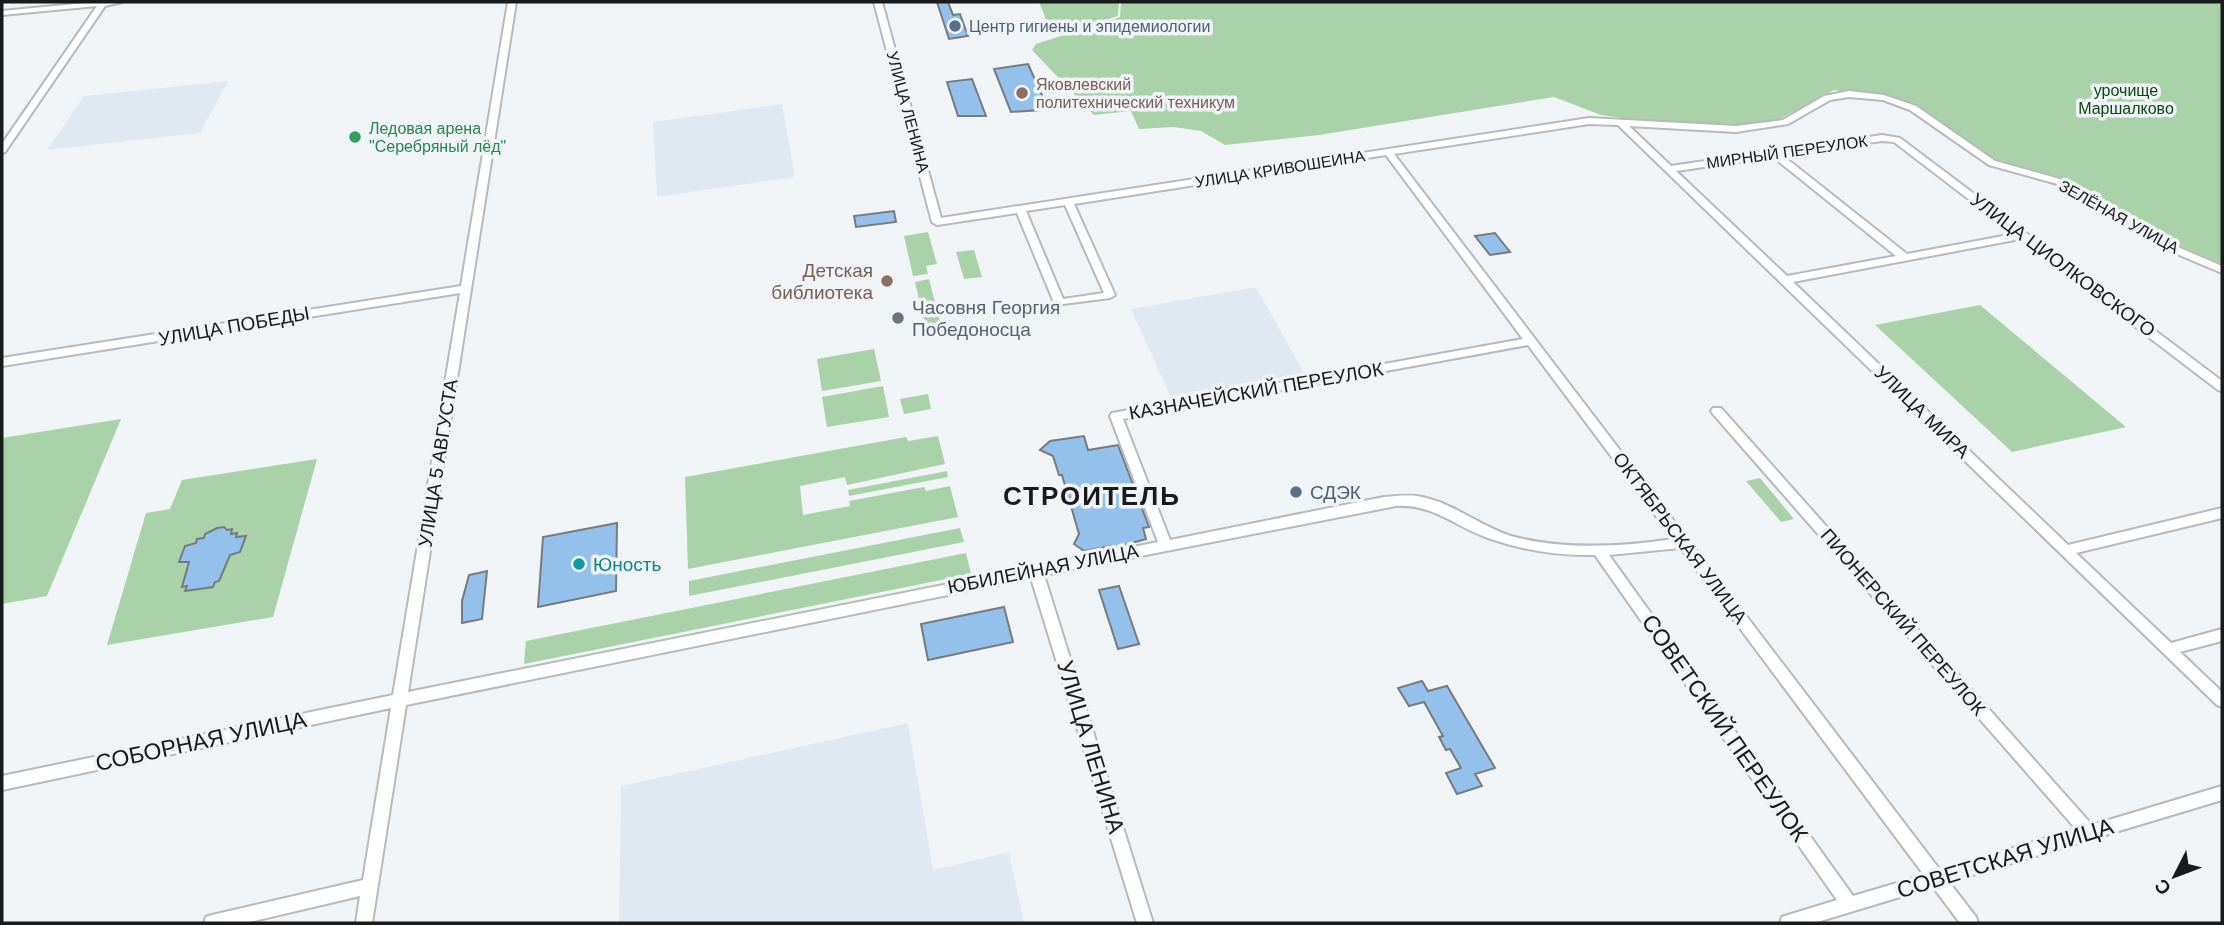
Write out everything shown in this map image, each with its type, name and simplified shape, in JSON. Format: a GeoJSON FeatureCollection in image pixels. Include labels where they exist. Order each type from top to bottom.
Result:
{"type":"FeatureCollection","features":[{"type":"Feature","properties":{"kind":"street"},"geometry":{"type":"LineString","coordinates":[[2,13],[118,2]]}},
{"type":"Feature","properties":{"kind":"street","name":"УЛИЦА 5 АВГУСТА"},"geometry":{"type":"LineString","coordinates":[[364,923],[512,2]]}},
{"type":"Feature","properties":{"kind":"street","name":"УЛИЦА ЛЕНИНА"},"geometry":{"type":"LineString","coordinates":[[878,2],[937,222]]}},
{"type":"Feature","properties":{"kind":"street"},"geometry":{"type":"LineString","coordinates":[[2,150],[103,3]]}},
{"type":"Feature","properties":{"kind":"street","name":"ЗЕЛЁНАЯ УЛИЦА"},"geometry":{"type":"LineString","coordinates":[[1622,124],[1736,129],[1785,122],[1827,98],[1838,95],[1884,98],[1913,108],[1992,163],[2064,183],[2124,217],[2169,247],[2222,270]]}},
{"type":"Feature","properties":{"kind":"street","name":"УЛИЦА КРИВОШЕИНА"},"geometry":{"type":"LineString","coordinates":[[937,222],[1590,121],[1622,124]]}},
{"type":"Feature","properties":{"kind":"street","name":"УЛИЦА МИРА"},"geometry":{"type":"LineString","coordinates":[[1622,124],[2222,701]]}},
{"type":"Feature","properties":{"kind":"street","name":"МИРНЫЙ ПЕРЕУЛОК"},"geometry":{"type":"LineString","coordinates":[[1670,169],[1882,138],[1904,143]]}},
{"type":"Feature","properties":{"kind":"street","name":"УЛИЦА ЦИОЛКОВСКОГО"},"geometry":{"type":"LineString","coordinates":[[1904,143],[2222,387]]}},
{"type":"Feature","properties":{"kind":"street","name":"ОКТЯБРЬСКАЯ УЛИЦА"},"geometry":{"type":"LineString","coordinates":[[1389,153],[1970,923]]}},
{"type":"Feature","properties":{"kind":"street"},"geometry":{"type":"LineString","coordinates":[[1775,154],[1904,257]]}},
{"type":"Feature","properties":{"kind":"street"},"geometry":{"type":"LineString","coordinates":[[1020,209],[1059,303],[1110,295],[1068,202]]}},
{"type":"Feature","properties":{"kind":"street"},"geometry":{"type":"LineString","coordinates":[[1785,280],[2024,235]]}},
{"type":"Feature","properties":{"kind":"street","name":"УЛИЦА ПОБЕДЫ"},"geometry":{"type":"LineString","coordinates":[[2,362],[466,289]]}},
{"type":"Feature","properties":{"kind":"street","name":"КАЗНАЧЕЙСКИЙ ПЕРЕУЛОК"},"geometry":{"type":"LineString","coordinates":[[1165,544],[1116,416],[1531,341]]}},
{"type":"Feature","properties":{"kind":"street","name":"ПИОНЕРСКИЙ ПЕРЕУЛОК"},"geometry":{"type":"LineString","coordinates":[[1717,411],[2089,833]]}},
{"type":"Feature","properties":{"kind":"street","name":"ЮБИЛЕЙНАЯ УЛИЦА"},"geometry":{"type":"LineString","coordinates":[[400,700],[1364,505],[1415,501],[1437,508],[1489,533],[1524,544],[1599,551],[1683,543]]}},
{"type":"Feature","properties":{"kind":"street"},"geometry":{"type":"LineString","coordinates":[[2066,550],[2222,513]]}},
{"type":"Feature","properties":{"kind":"street","name":"СОВЕТСКИЙ ПЕРЕУЛОК"},"geometry":{"type":"LineString","coordinates":[[1599,551],[1850,905]]}},
{"type":"Feature","properties":{"kind":"street","name":"УЛИЦА ЛЕНИНА"},"geometry":{"type":"LineString","coordinates":[[1036,571],[1145,923]]}},
{"type":"Feature","properties":{"kind":"street"},"geometry":{"type":"LineString","coordinates":[[2169,649],[2222,635]]}},
{"type":"Feature","properties":{"kind":"street","name":"СОБОРНАЯ УЛИЦА"},"geometry":{"type":"LineString","coordinates":[[2,783],[400,700]]}},
{"type":"Feature","properties":{"kind":"street","name":"СОВЕТСКАЯ УЛИЦА"},"geometry":{"type":"LineString","coordinates":[[1788,923],[2222,793]]}},
{"type":"Feature","properties":{"kind":"street"},"geometry":{"type":"LineString","coordinates":[[212,923],[370,886]]}},
{"type":"Feature","properties":{"kind":"shaded area"},"geometry":{"type":"Polygon","coordinates":[[[228,81],[200,133],[47,150],[84,96],[228,81]]]}},
{"type":"Feature","properties":{"kind":"shaded area"},"geometry":{"type":"Polygon","coordinates":[[[782,104],[795,177],[657,197],[653,122],[782,104]]]}},
{"type":"Feature","properties":{"kind":"shaded area"},"geometry":{"type":"Polygon","coordinates":[[[1256,287],[1304,373],[1171,398],[1131,309],[1256,287]]]}},
{"type":"Feature","properties":{"kind":"shaded area"},"geometry":{"type":"Polygon","coordinates":[[[908,723],[933,870],[1009,852],[1024,923],[619,923],[621,786],[908,723]]]}},
{"type":"Feature","properties":{"kind":"green space"},"geometry":{"type":"Polygon","coordinates":[[[1039,2],[1119,2],[1118,16],[1056,35],[1051,32],[1039,2]]]}},
{"type":"Feature","properties":{"kind":"green space","name":"урочище Маршалково"},"geometry":{"type":"Polygon","coordinates":[[[1121,2],[2222,2],[2222,264],[2173,243],[2070,180],[1990,158],[1912,104],[1834,90],[1772,123],[1656,123],[1601,115],[1554,97],[1319,135],[1225,145],[1201,131],[1174,127],[1139,129],[1131,111],[1094,115],[1032,50],[1036,44],[1120,17],[1121,2]]]}},
{"type":"Feature","properties":{"kind":"green space"},"geometry":{"type":"Polygon","coordinates":[[[928,232],[937,264],[926,266],[928,274],[913,276],[904,236],[928,232]]]}},
{"type":"Feature","properties":{"kind":"green space"},"geometry":{"type":"Polygon","coordinates":[[[974,250],[982,277],[964,279],[956,252],[974,250]]]}},
{"type":"Feature","properties":{"kind":"green space"},"geometry":{"type":"Polygon","coordinates":[[[929,279],[943,334],[928,337],[915,282],[929,279]]]}},
{"type":"Feature","properties":{"kind":"green space"},"geometry":{"type":"Polygon","coordinates":[[[1980,305],[2126,427],[2012,452],[1875,325],[1980,305]]]}},
{"type":"Feature","properties":{"kind":"green space"},"geometry":{"type":"Polygon","coordinates":[[[874,349],[881,381],[822,391],[817,359],[874,349]]]}},
{"type":"Feature","properties":{"kind":"green space"},"geometry":{"type":"Polygon","coordinates":[[[883,386],[889,417],[827,427],[822,397],[883,386]]]}},
{"type":"Feature","properties":{"kind":"green space"},"geometry":{"type":"Polygon","coordinates":[[[928,394],[931,409],[904,414],[900,399],[928,394]]]}},
{"type":"Feature","properties":{"kind":"green space"},"geometry":{"type":"Polygon","coordinates":[[[121,419],[47,596],[2,604],[2,438],[121,419]]]}},
{"type":"Feature","properties":{"kind":"green space"},"geometry":{"type":"Polygon","coordinates":[[[938,436],[945,464],[847,485],[845,477],[800,486],[803,515],[850,506],[849,501],[924,487],[926,491],[950,486],[958,517],[688,569],[685,477],[906,437],[908,441],[938,436]]]}},
{"type":"Feature","properties":{"kind":"green space"},"geometry":{"type":"Polygon","coordinates":[[[317,459],[273,617],[107,645],[146,513],[170,509],[182,480],[317,459]]]}},
{"type":"Feature","properties":{"kind":"green space"},"geometry":{"type":"Polygon","coordinates":[[[947,471],[948,477],[849,496],[848,490],[947,471]]]}},
{"type":"Feature","properties":{"kind":"green space"},"geometry":{"type":"Polygon","coordinates":[[[1760,478],[1794,519],[1781,522],[1746,481],[1760,478]]]}},
{"type":"Feature","properties":{"kind":"green space"},"geometry":{"type":"Polygon","coordinates":[[[960,528],[964,542],[689,596],[689,581],[960,528]]]}},
{"type":"Feature","properties":{"kind":"green space"},"geometry":{"type":"Polygon","coordinates":[[[966,553],[971,574],[524,664],[526,641],[966,553]]]}},
{"type":"Feature","properties":{"kind":"building","name":"Центр гигиены и эпидемиологии"},"geometry":{"type":"Polygon","coordinates":[[[937,2],[948,2],[953,15],[960,14],[968,36],[949,39],[937,2]]]}},
{"type":"Feature","properties":{"kind":"building"},"geometry":{"type":"Polygon","coordinates":[[[1028,64],[1046,104],[1039,105],[1041,110],[1011,112],[994,69],[1028,64]]]}},
{"type":"Feature","properties":{"kind":"building"},"geometry":{"type":"Polygon","coordinates":[[[972,79],[986,116],[958,116],[947,82],[972,79]]]}},
{"type":"Feature","properties":{"kind":"building"},"geometry":{"type":"Polygon","coordinates":[[[894,211],[896,222],[856,227],[854,216],[894,211]]]}},
{"type":"Feature","properties":{"kind":"building"},"geometry":{"type":"Polygon","coordinates":[[[1495,233],[1510,252],[1490,255],[1475,236],[1495,233]]]}},
{"type":"Feature","properties":{"kind":"building"},"geometry":{"type":"Polygon","coordinates":[[[1084,436],[1088,450],[1118,445],[1149,527],[1143,528],[1146,539],[1114,548],[1111,546],[1084,551],[1074,544],[1079,534],[1062,475],[1059,475],[1053,456],[1040,450],[1050,441],[1084,436]]]}},
{"type":"Feature","properties":{"kind":"building","name":"Юность"},"geometry":{"type":"Polygon","coordinates":[[[617,523],[616,591],[538,607],[543,537],[617,523]]]}},
{"type":"Feature","properties":{"kind":"building"},"geometry":{"type":"Polygon","coordinates":[[[224,527],[227,530],[232,529],[231,534],[237,533],[236,537],[246,536],[240,552],[230,555],[219,581],[215,582],[213,587],[185,591],[187,586],[182,587],[189,562],[179,562],[185,546],[196,543],[197,539],[204,538],[205,534],[217,528],[224,527]]]}},
{"type":"Feature","properties":{"kind":"building"},"geometry":{"type":"Polygon","coordinates":[[[487,571],[482,619],[462,623],[462,601],[469,575],[487,571]]]}},
{"type":"Feature","properties":{"kind":"building"},"geometry":{"type":"Polygon","coordinates":[[[1119,586],[1139,644],[1118,649],[1099,590],[1119,586]]]}},
{"type":"Feature","properties":{"kind":"building"},"geometry":{"type":"Polygon","coordinates":[[[1004,607],[1013,642],[928,660],[921,624],[1004,607]]]}},
{"type":"Feature","properties":{"kind":"building"},"geometry":{"type":"Polygon","coordinates":[[[1422,681],[1428,691],[1447,686],[1495,768],[1475,774],[1482,786],[1457,794],[1446,773],[1461,768],[1450,749],[1446,750],[1439,737],[1443,736],[1424,702],[1409,706],[1398,688],[1422,681]]]}},
{"type":"Feature","properties":{"kind":"place","name":"Центр гигиены и эпидемиологии"},"geometry":{"type":"Point","coordinates":[955,26]}},
{"type":"Feature","properties":{"kind":"place","name":"Яковлевский политехнический техникум"},"geometry":{"type":"Point","coordinates":[1022,93]}},
{"type":"Feature","properties":{"kind":"place","name":"Ледовая арена \"Серебряный лёд\""},"geometry":{"type":"Point","coordinates":[355,137]}},
{"type":"Feature","properties":{"kind":"place","name":"Детская библиотека"},"geometry":{"type":"Point","coordinates":[887,281]}},
{"type":"Feature","properties":{"kind":"place","name":"Часовня Георгия Победоносца"},"geometry":{"type":"Point","coordinates":[898,318]}},
{"type":"Feature","properties":{"kind":"place","name":"СДЭК"},"geometry":{"type":"Point","coordinates":[1296,492]}},
{"type":"Feature","properties":{"kind":"place","name":"Юность"},"geometry":{"type":"Point","coordinates":[579,564]}},
{"type":"Feature","properties":{"kind":"district","name":"СТРОИТЕЛЬ"},"geometry":{"type":"Point","coordinates":[1092,496]}}]}
